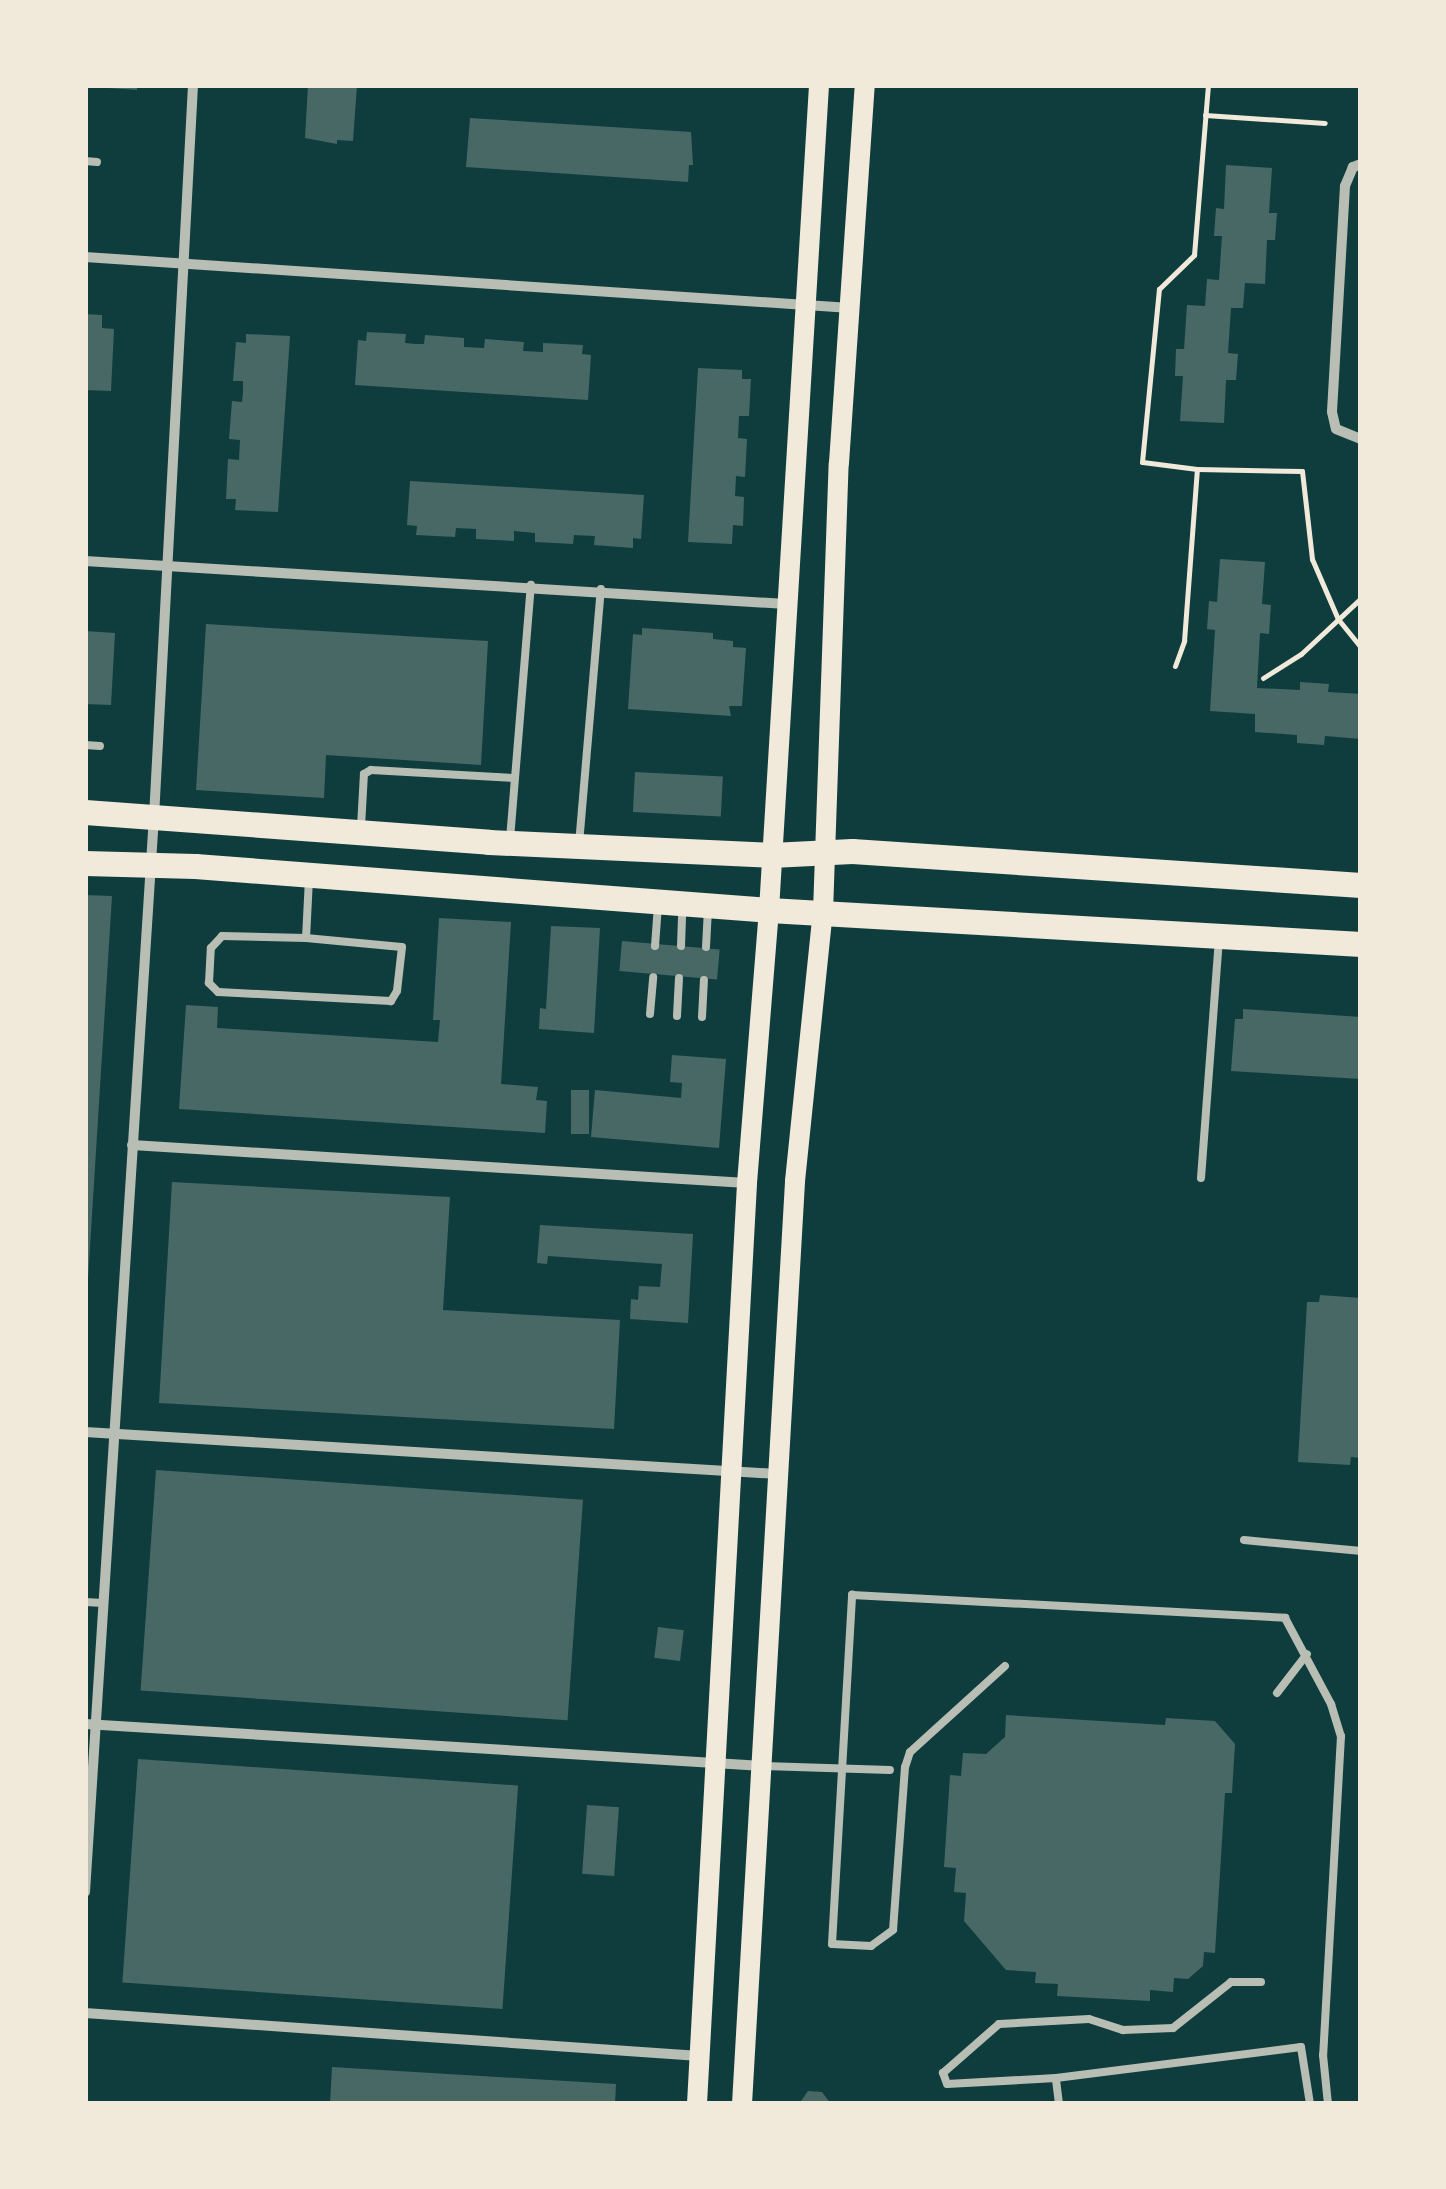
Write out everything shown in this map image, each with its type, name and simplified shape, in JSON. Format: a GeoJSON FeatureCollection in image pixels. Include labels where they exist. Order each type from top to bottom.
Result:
{"type":"FeatureCollection","features":[{"type":"Feature","properties":{"kind":"main road"},"geometry":{"type":"LineString","coordinates":[[697,2104],[747,1183],[768,910],[819,85]]}},
{"type":"Feature","properties":{"kind":"main road"},"geometry":{"type":"LineString","coordinates":[[742,2104],[795,1181],[823,912],[839,463],[865,85]]}},
{"type":"Feature","properties":{"kind":"main road"},"geometry":{"type":"LineString","coordinates":[[85,812],[510,843],[771,855],[826,851],[1361,885]]}},
{"type":"Feature","properties":{"kind":"main road"},"geometry":{"type":"LineString","coordinates":[[85,863],[149,868],[194,866],[768,910],[1361,944]]}},
{"type":"Feature","properties":{"kind":"street"},"geometry":{"type":"LineString","coordinates":[[85,1892],[90,1725],[103,1603],[154,817],[194,85]]}},
{"type":"Feature","properties":{"kind":"street"},"geometry":{"type":"LineString","coordinates":[[1361,164],[1353,167],[1345,186],[1332,412],[1336,428],[1361,439]]}},
{"type":"Feature","properties":{"kind":"street"},"geometry":{"type":"LineString","coordinates":[[85,257],[850,308]]}},
{"type":"Feature","properties":{"kind":"street"},"geometry":{"type":"LineString","coordinates":[[85,560],[601,589],[787,604]]}},
{"type":"Feature","properties":{"kind":"street"},"geometry":{"type":"LineString","coordinates":[[132,1145],[747,1183]]}},
{"type":"Feature","properties":{"kind":"street"},"geometry":{"type":"LineString","coordinates":[[85,1432],[777,1474]]}},
{"type":"Feature","properties":{"kind":"street"},"geometry":{"type":"LineString","coordinates":[[90,1725],[764,1766]]}},
{"type":"Feature","properties":{"kind":"street"},"geometry":{"type":"LineString","coordinates":[[85,2013],[700,2056]]}},
{"type":"Feature","properties":{"kind":"lane"},"geometry":{"type":"LineString","coordinates":[[85,161],[97,162]]}},
{"type":"Feature","properties":{"kind":"lane"},"geometry":{"type":"LineString","coordinates":[[510,843],[532,585]]}},
{"type":"Feature","properties":{"kind":"lane"},"geometry":{"type":"LineString","coordinates":[[579,846],[601,589]]}},
{"type":"Feature","properties":{"kind":"lane"},"geometry":{"type":"LineString","coordinates":[[85,745],[100,746]]}},
{"type":"Feature","properties":{"kind":"lane"},"geometry":{"type":"LineString","coordinates":[[361,832],[364,774],[370,770],[515,778]]}},
{"type":"Feature","properties":{"kind":"lane"},"geometry":{"type":"LineString","coordinates":[[306,938],[309,874]]}},
{"type":"Feature","properties":{"kind":"lane"},"geometry":{"type":"LineString","coordinates":[[655,946],[670,902]]}},
{"type":"Feature","properties":{"kind":"lane"},"geometry":{"type":"LineString","coordinates":[[670,902],[680,946]]}},
{"type":"Feature","properties":{"kind":"lane"},"geometry":{"type":"LineString","coordinates":[[706,947],[709,905]]}},
{"type":"Feature","properties":{"kind":"lane"},"geometry":{"type":"LineString","coordinates":[[222,936],[306,938],[402,947],[397,991],[391,1000],[372,1000],[218,992],[208,983],[212,948],[222,936]]}},
{"type":"Feature","properties":{"kind":"lane"},"geometry":{"type":"LineString","coordinates":[[1201,1178],[1219,936]]}},
{"type":"Feature","properties":{"kind":"lane"},"geometry":{"type":"LineString","coordinates":[[650,1014],[653,977]]}},
{"type":"Feature","properties":{"kind":"lane"},"geometry":{"type":"LineString","coordinates":[[678,1016],[679,978]]}},
{"type":"Feature","properties":{"kind":"lane"},"geometry":{"type":"LineString","coordinates":[[702,1017],[704,980]]}},
{"type":"Feature","properties":{"kind":"lane"},"geometry":{"type":"LineString","coordinates":[[1244,1540],[1361,1551]]}},
{"type":"Feature","properties":{"kind":"lane"},"geometry":{"type":"LineString","coordinates":[[1005,1666],[910,1752],[905,1766],[893,1930],[872,1946],[836,1946],[830,1938],[852,1595],[860,1592],[1286,1618],[1331,1704],[1341,1736],[1323,2055],[1328,2104]]}},
{"type":"Feature","properties":{"kind":"lane"},"geometry":{"type":"LineString","coordinates":[[85,1602],[103,1603]]}},
{"type":"Feature","properties":{"kind":"lane"},"geometry":{"type":"LineString","coordinates":[[1278,1692],[1307,1654]]}},
{"type":"Feature","properties":{"kind":"lane"},"geometry":{"type":"LineString","coordinates":[[764,1766],[890,1770]]}},
{"type":"Feature","properties":{"kind":"lane"},"geometry":{"type":"LineString","coordinates":[[1261,1982],[1231,1982],[1173,2028],[1124,2030],[1089,2019],[999,2024],[946,2069],[942,2081],[1056,2078],[1301,2047],[1310,2104]]}},
{"type":"Feature","properties":{"kind":"lane"},"geometry":{"type":"LineString","coordinates":[[1056,2078],[1059,2104]]}},
{"type":"Feature","properties":{"kind":"path"},"geometry":{"type":"LineString","coordinates":[[1208,85],[1194,255],[1159,289],[1142,462],[1197,469],[1302,472],[1312,559],[1338,620],[1361,647]]}},
{"type":"Feature","properties":{"kind":"path"},"geometry":{"type":"LineString","coordinates":[[1206,115],[1324,124]]}},
{"type":"Feature","properties":{"kind":"path"},"geometry":{"type":"LineString","coordinates":[[1175,666],[1184,641],[1197,469]]}},
{"type":"Feature","properties":{"kind":"path"},"geometry":{"type":"LineString","coordinates":[[1264,678],[1300,654],[1361,598]]}},
{"type":"Feature","properties":{"kind":"building"},"geometry":{"type":"Polygon","coordinates":[[[137,85],[137,90],[108,88],[137,85]]]}},
{"type":"Feature","properties":{"kind":"building"},"geometry":{"type":"Polygon","coordinates":[[[308,85],[357,85],[353,141],[337,140],[337,144],[305,138],[308,85]]]}},
{"type":"Feature","properties":{"kind":"building"},"geometry":{"type":"Polygon","coordinates":[[[470,118],[691,132],[693,165],[689,165],[688,182],[466,167],[470,118]]]}},
{"type":"Feature","properties":{"kind":"building"},"geometry":{"type":"Polygon","coordinates":[[[1226,165],[1272,168],[1269,213],[1277,213],[1275,240],[1267,240],[1265,284],[1245,283],[1243,308],[1231,308],[1228,353],[1238,354],[1236,380],[1226,380],[1224,423],[1180,421],[1183,376],[1175,376],[1176,349],[1184,349],[1187,305],[1205,306],[1207,279],[1219,280],[1222,236],[1214,236],[1216,208],[1224,209],[1226,165]]]}},
{"type":"Feature","properties":{"kind":"building"},"geometry":{"type":"Polygon","coordinates":[[[85,314],[102,315],[102,328],[114,329],[111,391],[85,390],[85,314]]]}},
{"type":"Feature","properties":{"kind":"building"},"geometry":{"type":"Polygon","coordinates":[[[367,332],[406,334],[405,343],[415,344],[424,344],[425,335],[464,338],[464,347],[484,348],[485,339],[524,342],[523,351],[543,352],[543,343],[583,345],[582,354],[591,355],[588,400],[355,385],[358,340],[366,341],[367,332]]]}},
{"type":"Feature","properties":{"kind":"building"},"geometry":{"type":"Polygon","coordinates":[[[246,334],[290,336],[278,512],[235,510],[236,499],[226,499],[228,459],[239,460],[240,440],[229,439],[232,401],[242,402],[243,392],[243,381],[233,381],[236,342],[246,343],[246,334]]]}},
{"type":"Feature","properties":{"kind":"building"},"geometry":{"type":"Polygon","coordinates":[[[698,368],[742,370],[742,379],[751,379],[749,416],[739,416],[738,438],[747,439],[745,477],[736,476],[735,496],[744,497],[743,526],[733,525],[732,544],[688,542],[698,368]]]}},
{"type":"Feature","properties":{"kind":"building"},"geometry":{"type":"Polygon","coordinates":[[[410,481],[644,495],[641,539],[633,538],[633,548],[594,545],[595,536],[574,535],[573,544],[535,542],[535,533],[514,531],[514,541],[476,539],[476,529],[456,528],[455,537],[416,535],[417,526],[407,525],[410,481]]]}},
{"type":"Feature","properties":{"kind":"building"},"geometry":{"type":"Polygon","coordinates":[[[1220,559],[1265,562],[1262,604],[1271,605],[1269,634],[1260,633],[1257,688],[1300,690],[1300,682],[1329,684],[1328,692],[1361,694],[1361,739],[1325,736],[1324,745],[1297,743],[1297,735],[1255,732],[1255,714],[1210,711],[1215,630],[1207,629],[1209,601],[1217,602],[1220,559]]]}},
{"type":"Feature","properties":{"kind":"building"},"geometry":{"type":"Polygon","coordinates":[[[206,624],[488,641],[481,765],[326,755],[324,798],[196,790],[206,624]]]}},
{"type":"Feature","properties":{"kind":"building"},"geometry":{"type":"Polygon","coordinates":[[[642,628],[713,633],[713,639],[733,641],[733,647],[746,648],[742,706],[729,706],[731,716],[628,709],[633,634],[642,635],[642,628]]]}},
{"type":"Feature","properties":{"kind":"building"},"geometry":{"type":"Polygon","coordinates":[[[85,631],[115,633],[111,705],[85,704],[85,631]]]}},
{"type":"Feature","properties":{"kind":"building"},"geometry":{"type":"Polygon","coordinates":[[[635,772],[723,777],[721,817],[633,812],[635,772]]]}},
{"type":"Feature","properties":{"kind":"building"},"geometry":{"type":"Polygon","coordinates":[[[85,895],[112,896],[88,1279],[85,1279],[85,895]]]}},
{"type":"Feature","properties":{"kind":"building"},"geometry":{"type":"Polygon","coordinates":[[[439,918],[511,922],[501,1084],[538,1087],[536,1100],[547,1101],[545,1133],[179,1109],[186,1005],[218,1007],[217,1028],[438,1042],[440,1020],[433,1020],[439,918]]]}},
{"type":"Feature","properties":{"kind":"building"},"geometry":{"type":"Polygon","coordinates":[[[551,926],[600,928],[594,1033],[539,1029],[540,1008],[546,1009],[551,926]]]}},
{"type":"Feature","properties":{"kind":"building"},"geometry":{"type":"Polygon","coordinates":[[[622,941],[720,950],[717,979],[619,971],[622,941]]]}},
{"type":"Feature","properties":{"kind":"building"},"geometry":{"type":"Polygon","coordinates":[[[1243,1009],[1361,1017],[1361,1079],[1231,1071],[1235,1019],[1243,1019],[1243,1009]]]}},
{"type":"Feature","properties":{"kind":"building"},"geometry":{"type":"Polygon","coordinates":[[[672,1055],[726,1059],[719,1148],[591,1137],[595,1090],[681,1098],[682,1083],[670,1082],[672,1055]]]}},
{"type":"Feature","properties":{"kind":"building"},"geometry":{"type":"Polygon","coordinates":[[[571,1090],[589,1090],[589,1134],[571,1134],[571,1090]]]}},
{"type":"Feature","properties":{"kind":"building"},"geometry":{"type":"Polygon","coordinates":[[[172,1182],[450,1197],[443,1310],[620,1320],[614,1429],[159,1403],[172,1182]]]}},
{"type":"Feature","properties":{"kind":"building"},"geometry":{"type":"Polygon","coordinates":[[[540,1225],[693,1234],[688,1323],[630,1319],[631,1299],[638,1300],[639,1286],[660,1287],[662,1264],[548,1256],[547,1264],[537,1263],[540,1225]]]}},
{"type":"Feature","properties":{"kind":"building"},"geometry":{"type":"Polygon","coordinates":[[[1320,1295],[1361,1298],[1361,1458],[1351,1457],[1350,1465],[1298,1462],[1307,1302],[1319,1302],[1320,1295]]]}},
{"type":"Feature","properties":{"kind":"building"},"geometry":{"type":"Polygon","coordinates":[[[156,1470],[583,1500],[568,1720],[141,1690],[156,1470]]]}},
{"type":"Feature","properties":{"kind":"building"},"geometry":{"type":"Polygon","coordinates":[[[658,1627],[684,1630],[680,1661],[654,1658],[658,1627]]]}},
{"type":"Feature","properties":{"kind":"building"},"geometry":{"type":"Polygon","coordinates":[[[1006,1715],[1165,1725],[1166,1718],[1215,1721],[1235,1744],[1232,1793],[1225,1793],[1215,1953],[1204,1952],[1203,1966],[1188,1979],[1174,1978],[1173,1992],[1150,1990],[1150,2001],[1057,1996],[1058,1984],[1035,1983],[1036,1972],[1006,1970],[964,1921],[966,1893],[954,1892],[956,1868],[944,1867],[950,1775],[961,1776],[963,1753],[986,1754],[1005,1737],[1006,1715]]]}},
{"type":"Feature","properties":{"kind":"building"},"geometry":{"type":"Polygon","coordinates":[[[138,1759],[518,1786],[502,2009],[122,1982],[138,1759]]]}},
{"type":"Feature","properties":{"kind":"building"},"geometry":{"type":"Polygon","coordinates":[[[587,1805],[619,1807],[614,1876],[582,1874],[587,1805]]]}},
{"type":"Feature","properties":{"kind":"building"},"geometry":{"type":"Polygon","coordinates":[[[332,2067],[616,2084],[615,2104],[330,2104],[332,2067]]]}},
{"type":"Feature","properties":{"kind":"building"},"geometry":{"type":"Polygon","coordinates":[[[808,2091],[822,2092],[831,2104],[799,2104],[808,2091]]]}}]}
